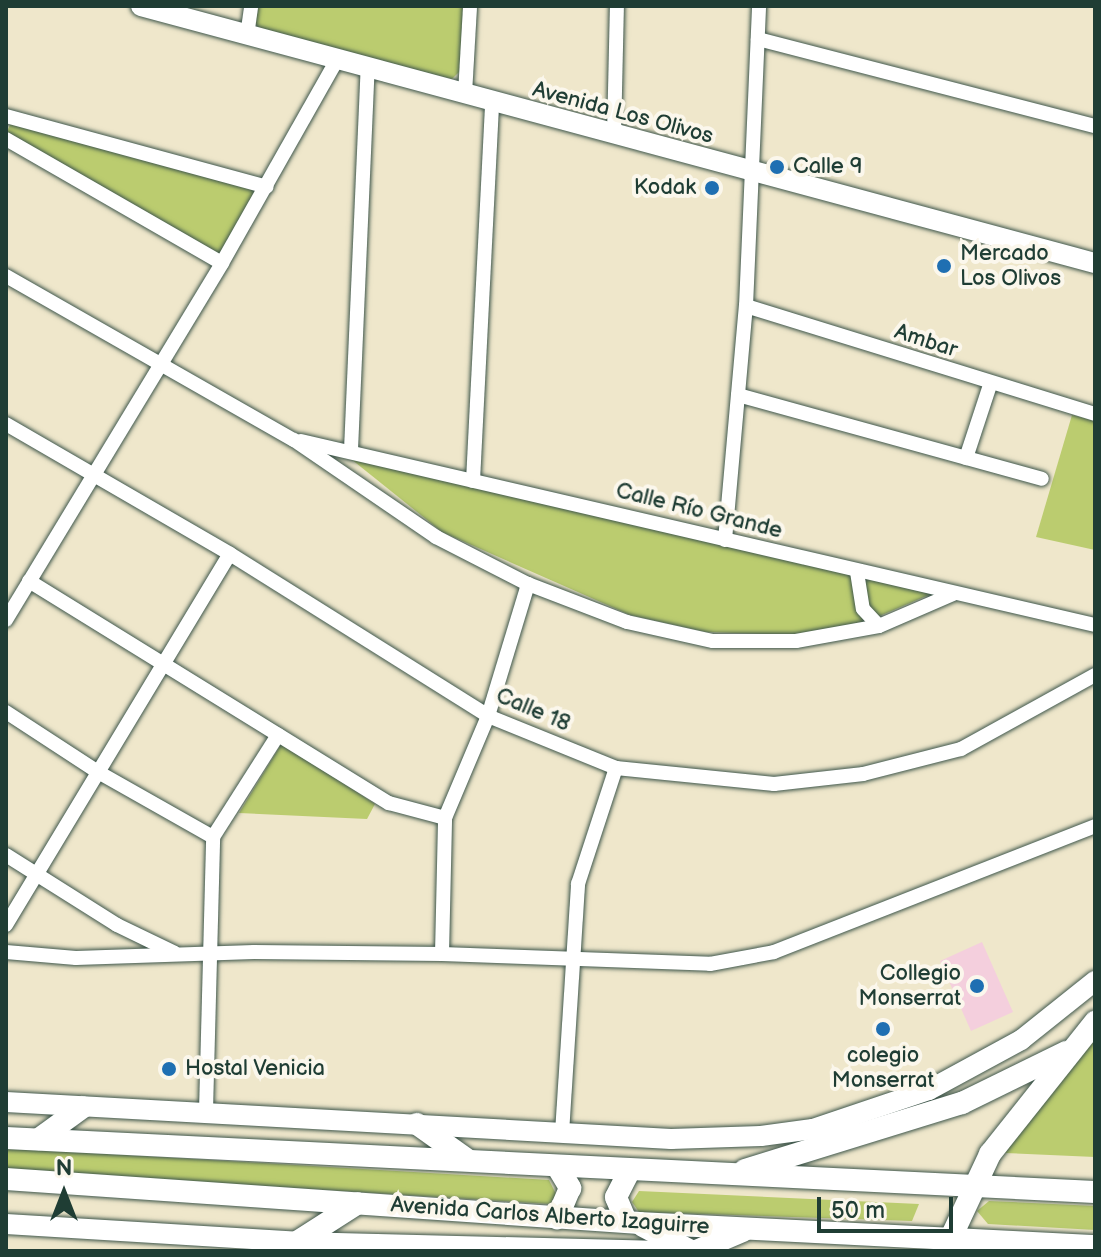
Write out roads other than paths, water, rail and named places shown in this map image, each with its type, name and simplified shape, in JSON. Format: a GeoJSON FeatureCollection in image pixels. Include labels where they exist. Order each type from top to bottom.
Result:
{"type":"FeatureCollection","features":[{"type":"Feature","properties":{"kind":"main road"},"geometry":{"type":"LineString","coordinates":[[948,1244],[973,1186],[1019,1112],[1066,1052],[1095,1022]]}},
{"type":"Feature","properties":{"kind":"main road"},"geometry":{"type":"LineString","coordinates":[[725,1176],[962,1103],[1066,1052]]}},
{"type":"Feature","properties":{"kind":"main road"},"geometry":{"type":"LineString","coordinates":[[39,1139],[83,1107]]}},
{"type":"Feature","properties":{"kind":"main road"},"geometry":{"type":"LineString","coordinates":[[855,1135],[876,1108]]}},
{"type":"Feature","properties":{"kind":"main road"},"geometry":{"type":"LineString","coordinates":[[417,1124],[466,1159]]}},
{"type":"Feature","properties":{"kind":"main road"},"geometry":{"type":"LineString","coordinates":[[6,1138],[1095,1192]]}},
{"type":"Feature","properties":{"kind":"main road"},"geometry":{"type":"LineString","coordinates":[[557,1166],[570,1188],[557,1218]]}},
{"type":"Feature","properties":{"kind":"main road"},"geometry":{"type":"LineString","coordinates":[[629,1171],[616,1197],[632,1222],[693,1251],[749,1228]]}},
{"type":"Feature","properties":{"kind":"main road","name":"Avenida Carlos Alberto Izaguirre"},"geometry":{"type":"LineString","coordinates":[[6,1179],[948,1244],[1095,1246]]}},
{"type":"Feature","properties":{"kind":"main road"},"geometry":{"type":"LineString","coordinates":[[294,1246],[358,1203]]}},
{"type":"Feature","properties":{"kind":"street","name":"Avenida Los Olivos"},"geometry":{"type":"LineString","coordinates":[[141,6],[1095,263]]}},
{"type":"Feature","properties":{"kind":"street"},"geometry":{"type":"LineString","coordinates":[[247,36],[251,6]]}},
{"type":"Feature","properties":{"kind":"street"},"geometry":{"type":"LineString","coordinates":[[465,94],[470,6]]}},
{"type":"Feature","properties":{"kind":"street"},"geometry":{"type":"LineString","coordinates":[[614,135],[617,6]]}},
{"type":"Feature","properties":{"kind":"street"},"geometry":{"type":"LineString","coordinates":[[725,540],[746,306],[759,6]]}},
{"type":"Feature","properties":{"kind":"street"},"geometry":{"type":"LineString","coordinates":[[758,39],[1095,126]]}},
{"type":"Feature","properties":{"kind":"street"},"geometry":{"type":"LineString","coordinates":[[6,620],[267,187],[337,60]]}},
{"type":"Feature","properties":{"kind":"street"},"geometry":{"type":"LineString","coordinates":[[351,450],[368,67]]}},
{"type":"Feature","properties":{"kind":"street"},"geometry":{"type":"LineString","coordinates":[[473,481],[492,103]]}},
{"type":"Feature","properties":{"kind":"street"},"geometry":{"type":"LineString","coordinates":[[6,116],[267,187]]}},
{"type":"Feature","properties":{"kind":"street"},"geometry":{"type":"LineString","coordinates":[[6,139],[222,263]]}},
{"type":"Feature","properties":{"kind":"street"},"geometry":{"type":"LineString","coordinates":[[6,276],[294,440],[436,537],[528,584],[627,622],[713,641],[796,641],[879,626],[953,594]]}},
{"type":"Feature","properties":{"kind":"street","name":"Ambar"},"geometry":{"type":"LineString","coordinates":[[746,306],[990,385],[1095,414]]}},
{"type":"Feature","properties":{"kind":"street"},"geometry":{"type":"LineString","coordinates":[[966,458],[990,385]]}},
{"type":"Feature","properties":{"kind":"street"},"geometry":{"type":"LineString","coordinates":[[738,395],[1042,479]]}},
{"type":"Feature","properties":{"kind":"street","name":"Calle 18"},"geometry":{"type":"LineString","coordinates":[[6,424],[96,473],[230,554],[488,716],[616,768],[774,784],[863,774],[961,749],[1095,675]]}},
{"type":"Feature","properties":{"kind":"street","name":"Calle Río Grande"},"geometry":{"type":"LineString","coordinates":[[294,440],[351,450],[857,572],[1095,625]]}},
{"type":"Feature","properties":{"kind":"street"},"geometry":{"type":"LineString","coordinates":[[6,925],[35,872],[166,663],[230,554]]}},
{"type":"Feature","properties":{"kind":"street"},"geometry":{"type":"LineString","coordinates":[[857,572],[863,609],[879,626]]}},
{"type":"Feature","properties":{"kind":"street"},"geometry":{"type":"LineString","coordinates":[[29,581],[389,803],[445,818]]}},
{"type":"Feature","properties":{"kind":"street"},"geometry":{"type":"LineString","coordinates":[[442,954],[445,818],[488,716],[528,584]]}},
{"type":"Feature","properties":{"kind":"street"},"geometry":{"type":"LineString","coordinates":[[6,712],[98,772],[213,837]]}},
{"type":"Feature","properties":{"kind":"street"},"geometry":{"type":"LineString","coordinates":[[206,1111],[213,953],[213,837],[278,735]]}},
{"type":"Feature","properties":{"kind":"street"},"geometry":{"type":"LineString","coordinates":[[562,1133],[578,884],[616,768]]}},
{"type":"Feature","properties":{"kind":"street"},"geometry":{"type":"LineString","coordinates":[[6,952],[76,958],[213,953],[442,954],[710,964],[774,952],[1095,826]]}},
{"type":"Feature","properties":{"kind":"street"},"geometry":{"type":"LineString","coordinates":[[6,855],[117,925],[177,954]]}},
{"type":"Feature","properties":{"kind":"street"},"geometry":{"type":"LineString","coordinates":[[6,1102],[671,1139],[761,1136],[813,1129],[876,1108],[983,1064],[1095,981]]}},
{"type":"Feature","properties":{"kind":"street","name":"Avenida Carlos Alberto Izaguirre"},"geometry":{"type":"LineString","coordinates":[[6,1224],[294,1246],[662,1251]]}},
{"type":"Feature","properties":{"kind":"place","name":"Calle 9"},"geometry":{"type":"Point","coordinates":[777,167]}},
{"type":"Feature","properties":{"kind":"place","name":"Kodak"},"geometry":{"type":"Point","coordinates":[712,188]}},
{"type":"Feature","properties":{"kind":"place","name":"Mercado Los Olivos"},"geometry":{"type":"Point","coordinates":[944,266]}},
{"type":"Feature","properties":{"kind":"place","name":"Collegio Monserrat"},"geometry":{"type":"Point","coordinates":[977,986]}},
{"type":"Feature","properties":{"kind":"place","name":"colegio Monserrat"},"geometry":{"type":"Point","coordinates":[883,1029]}},
{"type":"Feature","properties":{"kind":"place","name":"Hostal Venicia"},"geometry":{"type":"Point","coordinates":[169,1069]}}]}
